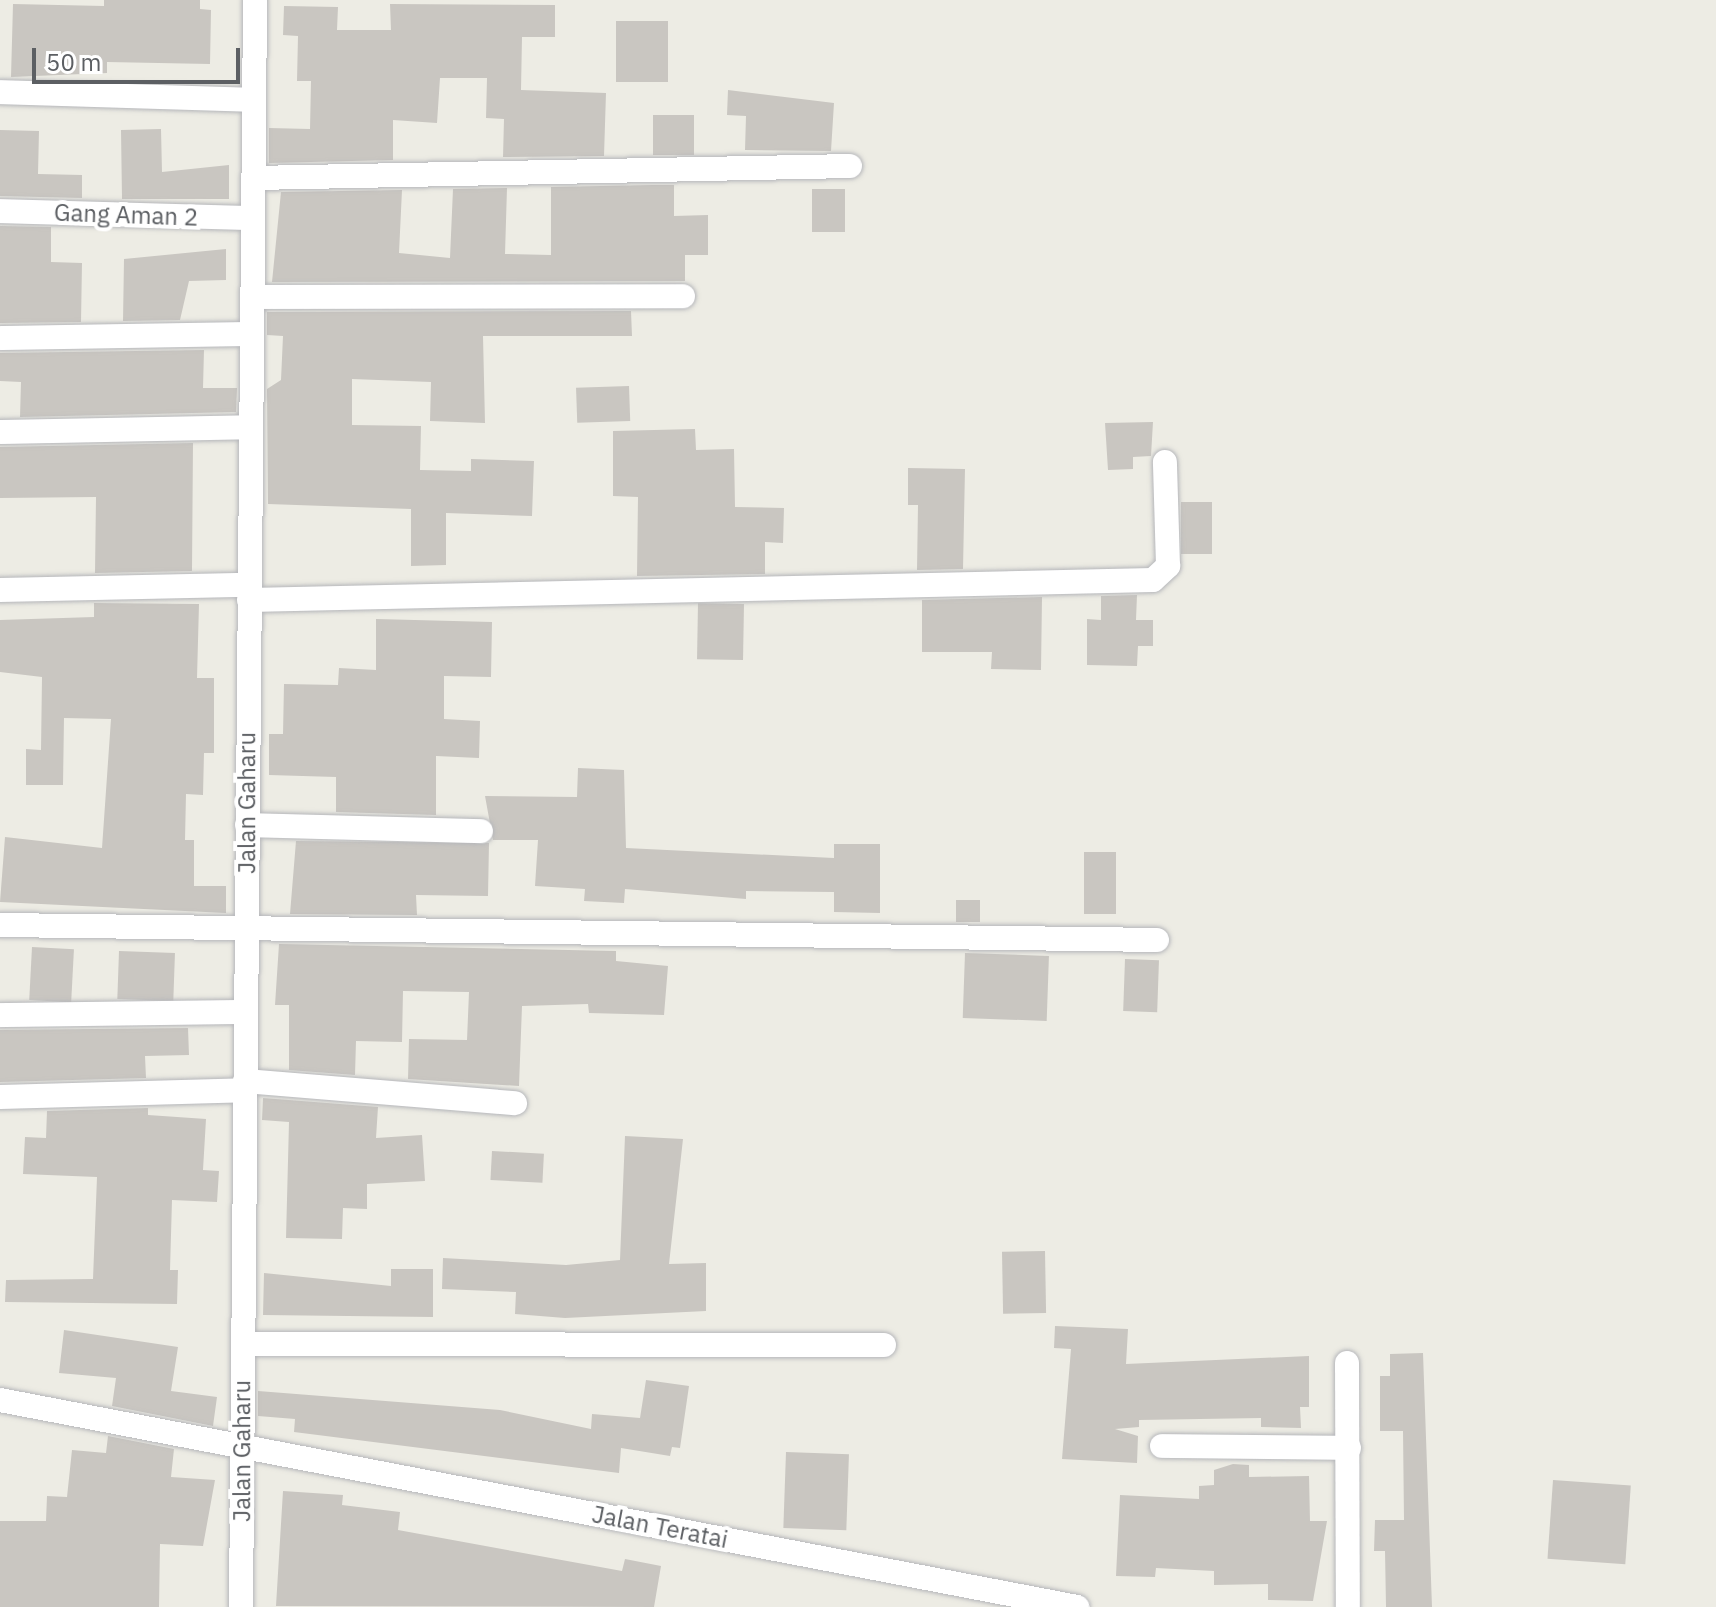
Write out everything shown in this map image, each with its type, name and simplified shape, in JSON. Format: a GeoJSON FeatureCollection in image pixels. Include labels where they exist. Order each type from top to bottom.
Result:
{"type":"FeatureCollection","features":[{"type":"Feature","properties":{"kind":"street","name":"Jalan Gaharu"},"geometry":{"type":"LineString","coordinates":[[241,1607],[255,0]]}},
{"type":"Feature","properties":{"kind":"street"},"geometry":{"type":"LineString","coordinates":[[0,92],[254,100]]}},
{"type":"Feature","properties":{"kind":"street"},"geometry":{"type":"LineString","coordinates":[[254,178],[850,166]]}},
{"type":"Feature","properties":{"kind":"street","name":"Gang Aman 2"},"geometry":{"type":"LineString","coordinates":[[0,211],[253,218]]}},
{"type":"Feature","properties":{"kind":"street"},"geometry":{"type":"LineString","coordinates":[[252,297],[683,296]]}},
{"type":"Feature","properties":{"kind":"street"},"geometry":{"type":"LineString","coordinates":[[0,338],[251,334]]}},
{"type":"Feature","properties":{"kind":"street"},"geometry":{"type":"LineString","coordinates":[[0,432],[250,427]]}},
{"type":"Feature","properties":{"kind":"street"},"geometry":{"type":"LineString","coordinates":[[0,590],[249,592],[1153,580],[1168,566],[1165,462]]}},
{"type":"Feature","properties":{"kind":"street"},"geometry":{"type":"LineString","coordinates":[[247,825],[481,831]]}},
{"type":"Feature","properties":{"kind":"street"},"geometry":{"type":"LineString","coordinates":[[0,925],[1157,940]]}},
{"type":"Feature","properties":{"kind":"street"},"geometry":{"type":"LineString","coordinates":[[0,1015],[246,1012]]}},
{"type":"Feature","properties":{"kind":"street"},"geometry":{"type":"LineString","coordinates":[[0,1097],[245,1086],[515,1103]]}},
{"type":"Feature","properties":{"kind":"street"},"geometry":{"type":"LineString","coordinates":[[243,1344],[884,1345]]}},
{"type":"Feature","properties":{"kind":"street"},"geometry":{"type":"LineString","coordinates":[[1347,1363],[1348,1607]]}},
{"type":"Feature","properties":{"kind":"street","name":"Jalan Teratai"},"geometry":{"type":"LineString","coordinates":[[0,1400],[1073,1607]]}},
{"type":"Feature","properties":{"kind":"street"},"geometry":{"type":"LineString","coordinates":[[1162,1446],[1349,1448]]}},
{"type":"Feature","properties":{"kind":"building"},"geometry":{"type":"Polygon","coordinates":[[[104,0],[200,0],[200,9],[211,10],[210,64],[107,62],[107,73],[11,77],[13,4],[104,6],[104,0]]]}},
{"type":"Feature","properties":{"kind":"building"},"geometry":{"type":"Polygon","coordinates":[[[390,4],[555,5],[555,37],[522,37],[521,90],[606,93],[604,156],[503,157],[504,119],[486,118],[487,78],[440,78],[437,123],[393,120],[393,160],[269,163],[269,128],[310,129],[311,81],[297,81],[298,36],[283,35],[284,6],[338,7],[337,30],[391,30],[390,4]]]}},
{"type":"Feature","properties":{"kind":"building"},"geometry":{"type":"Polygon","coordinates":[[[616,21],[668,21],[668,82],[616,82],[616,21]]]}},
{"type":"Feature","properties":{"kind":"building"},"geometry":{"type":"Polygon","coordinates":[[[728,90],[834,103],[831,151],[745,150],[746,116],[727,115],[728,90]]]}},
{"type":"Feature","properties":{"kind":"building"},"geometry":{"type":"Polygon","coordinates":[[[653,115],[694,115],[694,155],[653,155],[653,115]]]}},
{"type":"Feature","properties":{"kind":"building"},"geometry":{"type":"Polygon","coordinates":[[[161,129],[162,172],[229,165],[229,199],[122,199],[121,130],[161,129]]]}},
{"type":"Feature","properties":{"kind":"building"},"geometry":{"type":"Polygon","coordinates":[[[0,130],[39,131],[38,174],[82,175],[82,198],[0,196],[0,130]]]}},
{"type":"Feature","properties":{"kind":"building"},"geometry":{"type":"Polygon","coordinates":[[[674,185],[674,216],[708,215],[708,255],[685,255],[685,281],[272,282],[281,192],[402,190],[399,253],[450,258],[453,189],[507,188],[505,254],[551,255],[551,187],[674,185]]]}},
{"type":"Feature","properties":{"kind":"building"},"geometry":{"type":"Polygon","coordinates":[[[812,189],[845,189],[845,232],[812,232],[812,189]]]}},
{"type":"Feature","properties":{"kind":"building"},"geometry":{"type":"Polygon","coordinates":[[[0,226],[51,227],[51,262],[82,263],[81,322],[0,323],[0,226]]]}},
{"type":"Feature","properties":{"kind":"building"},"geometry":{"type":"Polygon","coordinates":[[[226,249],[226,280],[189,281],[180,320],[123,321],[124,259],[226,249]]]}},
{"type":"Feature","properties":{"kind":"building"},"geometry":{"type":"Polygon","coordinates":[[[631,311],[632,336],[483,336],[485,423],[430,421],[431,382],[352,379],[352,425],[421,426],[420,470],[471,471],[471,459],[534,461],[532,516],[446,513],[446,565],[411,566],[411,509],[268,504],[267,389],[281,380],[283,336],[267,335],[267,312],[631,311]]]}},
{"type":"Feature","properties":{"kind":"building"},"geometry":{"type":"Polygon","coordinates":[[[204,350],[203,388],[237,388],[236,412],[20,417],[21,382],[0,381],[0,353],[204,350]]]}},
{"type":"Feature","properties":{"kind":"building"},"geometry":{"type":"Polygon","coordinates":[[[629,386],[630,421],[577,423],[576,388],[629,386]]]}},
{"type":"Feature","properties":{"kind":"building"},"geometry":{"type":"Polygon","coordinates":[[[1153,422],[1151,456],[1133,457],[1133,469],[1108,470],[1105,423],[1153,422]]]}},
{"type":"Feature","properties":{"kind":"building"},"geometry":{"type":"Polygon","coordinates":[[[695,429],[696,450],[734,449],[735,507],[784,508],[783,543],[765,542],[765,574],[637,576],[638,497],[613,496],[613,431],[695,429]]]}},
{"type":"Feature","properties":{"kind":"building"},"geometry":{"type":"Polygon","coordinates":[[[193,443],[192,571],[95,573],[96,497],[0,498],[0,447],[193,443]]]}},
{"type":"Feature","properties":{"kind":"building"},"geometry":{"type":"Polygon","coordinates":[[[908,468],[965,469],[963,569],[917,570],[918,505],[908,505],[908,468]]]}},
{"type":"Feature","properties":{"kind":"building"},"geometry":{"type":"Polygon","coordinates":[[[1181,502],[1212,502],[1212,554],[1181,554],[1181,502]]]}},
{"type":"Feature","properties":{"kind":"building"},"geometry":{"type":"Polygon","coordinates":[[[1137,595],[1136,620],[1153,620],[1153,646],[1138,646],[1137,666],[1087,665],[1087,619],[1101,620],[1101,596],[1137,595]]]}},
{"type":"Feature","properties":{"kind":"building"},"geometry":{"type":"Polygon","coordinates":[[[1042,597],[1041,670],[991,669],[992,652],[922,652],[922,600],[1042,597]]]}},
{"type":"Feature","properties":{"kind":"building"},"geometry":{"type":"Polygon","coordinates":[[[94,603],[199,604],[197,678],[214,678],[214,753],[204,753],[203,795],[186,794],[185,840],[194,840],[194,886],[226,886],[226,913],[0,902],[5,837],[102,848],[111,719],[64,718],[63,785],[26,785],[26,749],[41,750],[42,677],[0,672],[0,620],[94,617],[94,603]]]}},
{"type":"Feature","properties":{"kind":"building"},"geometry":{"type":"Polygon","coordinates":[[[698,603],[744,604],[743,660],[697,659],[698,603]]]}},
{"type":"Feature","properties":{"kind":"building"},"geometry":{"type":"Polygon","coordinates":[[[376,619],[492,622],[491,677],[444,676],[444,719],[480,721],[479,758],[436,756],[436,815],[336,812],[336,777],[269,775],[269,734],[283,734],[284,684],[338,685],[339,668],[376,670],[376,619]]]}},
{"type":"Feature","properties":{"kind":"building"},"geometry":{"type":"Polygon","coordinates":[[[578,768],[624,770],[626,848],[834,858],[834,844],[880,844],[880,913],[834,912],[834,892],[746,891],[746,899],[625,889],[624,903],[584,901],[585,889],[535,886],[538,840],[493,840],[485,796],[577,797],[578,768]]]}},
{"type":"Feature","properties":{"kind":"building"},"geometry":{"type":"Polygon","coordinates":[[[296,841],[489,843],[488,896],[416,895],[417,915],[290,914],[296,841]]]}},
{"type":"Feature","properties":{"kind":"building"},"geometry":{"type":"Polygon","coordinates":[[[1084,852],[1116,852],[1116,914],[1084,914],[1084,852]]]}},
{"type":"Feature","properties":{"kind":"building"},"geometry":{"type":"Polygon","coordinates":[[[956,900],[980,900],[980,922],[956,922],[956,900]]]}},
{"type":"Feature","properties":{"kind":"building"},"geometry":{"type":"Polygon","coordinates":[[[279,944],[616,951],[616,961],[668,966],[664,1015],[589,1013],[588,1004],[522,1006],[519,1086],[408,1079],[409,1039],[467,1040],[469,992],[403,991],[402,1042],[356,1041],[355,1075],[289,1070],[289,1005],[275,1005],[279,944]]]}},
{"type":"Feature","properties":{"kind":"building"},"geometry":{"type":"Polygon","coordinates":[[[32,947],[74,949],[71,1002],[29,1000],[32,947]]]}},
{"type":"Feature","properties":{"kind":"building"},"geometry":{"type":"Polygon","coordinates":[[[119,951],[175,953],[173,1001],[117,999],[119,951]]]}},
{"type":"Feature","properties":{"kind":"building"},"geometry":{"type":"Polygon","coordinates":[[[965,953],[1049,956],[1047,1021],[963,1018],[965,953]]]}},
{"type":"Feature","properties":{"kind":"building"},"geometry":{"type":"Polygon","coordinates":[[[1125,959],[1159,960],[1157,1012],[1123,1011],[1125,959]]]}},
{"type":"Feature","properties":{"kind":"building"},"geometry":{"type":"Polygon","coordinates":[[[188,1028],[189,1055],[145,1056],[146,1078],[0,1082],[0,1030],[188,1028]]]}},
{"type":"Feature","properties":{"kind":"building"},"geometry":{"type":"Polygon","coordinates":[[[263,1098],[378,1107],[376,1138],[422,1135],[425,1181],[367,1184],[367,1209],[343,1208],[342,1239],[286,1238],[289,1122],[262,1120],[263,1098]]]}},
{"type":"Feature","properties":{"kind":"building"},"geometry":{"type":"Polygon","coordinates":[[[148,1108],[148,1115],[206,1119],[203,1170],[219,1171],[217,1202],[172,1200],[170,1270],[178,1270],[177,1304],[5,1302],[6,1280],[93,1279],[97,1177],[23,1174],[25,1137],[46,1138],[47,1111],[148,1108]]]}},
{"type":"Feature","properties":{"kind":"building"},"geometry":{"type":"Polygon","coordinates":[[[625,1136],[683,1139],[669,1264],[706,1263],[706,1311],[565,1318],[515,1314],[516,1292],[442,1289],[443,1258],[566,1265],[620,1260],[625,1136]]]}},
{"type":"Feature","properties":{"kind":"building"},"geometry":{"type":"Polygon","coordinates":[[[492,1151],[544,1154],[542,1183],[490,1180],[492,1151]]]}},
{"type":"Feature","properties":{"kind":"building"},"geometry":{"type":"Polygon","coordinates":[[[1045,1251],[1046,1313],[1003,1314],[1002,1252],[1045,1251]]]}},
{"type":"Feature","properties":{"kind":"building"},"geometry":{"type":"Polygon","coordinates":[[[391,1269],[433,1269],[433,1317],[263,1315],[264,1273],[391,1286],[391,1269]]]}},
{"type":"Feature","properties":{"kind":"building"},"geometry":{"type":"Polygon","coordinates":[[[1055,1326],[1128,1329],[1126,1364],[1309,1356],[1309,1407],[1300,1407],[1301,1428],[1261,1427],[1261,1418],[1139,1420],[1139,1427],[1115,1429],[1138,1436],[1137,1463],[1062,1459],[1071,1349],[1054,1348],[1055,1326]]]}},
{"type":"Feature","properties":{"kind":"building"},"geometry":{"type":"Polygon","coordinates":[[[64,1330],[178,1347],[171,1391],[217,1397],[213,1426],[112,1406],[116,1378],[59,1373],[64,1330]]]}},
{"type":"Feature","properties":{"kind":"building"},"geometry":{"type":"Polygon","coordinates":[[[1423,1353],[1432,1607],[1386,1607],[1385,1551],[1374,1551],[1375,1520],[1404,1520],[1403,1431],[1380,1431],[1380,1376],[1390,1376],[1390,1354],[1423,1353]]]}},
{"type":"Feature","properties":{"kind":"building"},"geometry":{"type":"Polygon","coordinates":[[[646,1380],[689,1386],[680,1448],[672,1447],[670,1456],[621,1448],[619,1473],[294,1432],[295,1419],[258,1416],[258,1391],[500,1410],[591,1429],[592,1414],[640,1418],[646,1380]]]}},
{"type":"Feature","properties":{"kind":"building"},"geometry":{"type":"Polygon","coordinates":[[[108,1436],[174,1449],[171,1477],[215,1480],[203,1546],[160,1544],[159,1607],[0,1607],[0,1521],[46,1521],[47,1496],[67,1497],[72,1450],[106,1453],[108,1436]]]}},
{"type":"Feature","properties":{"kind":"building"},"geometry":{"type":"Polygon","coordinates":[[[786,1452],[849,1454],[846,1530],[783,1528],[786,1452]]]}},
{"type":"Feature","properties":{"kind":"building"},"geometry":{"type":"Polygon","coordinates":[[[1233,1464],[1249,1465],[1249,1477],[1309,1476],[1310,1521],[1327,1521],[1313,1601],[1268,1600],[1268,1584],[1214,1585],[1214,1571],[1156,1568],[1155,1577],[1116,1576],[1120,1495],[1199,1499],[1199,1486],[1214,1485],[1214,1470],[1233,1464]]]}},
{"type":"Feature","properties":{"kind":"building"},"geometry":{"type":"Polygon","coordinates":[[[1553,1480],[1631,1485],[1625,1564],[1547,1559],[1553,1480]]]}},
{"type":"Feature","properties":{"kind":"building"},"geometry":{"type":"Polygon","coordinates":[[[283,1491],[343,1495],[342,1505],[400,1512],[398,1530],[622,1571],[625,1559],[661,1566],[654,1607],[276,1606],[283,1491]]]}}]}
